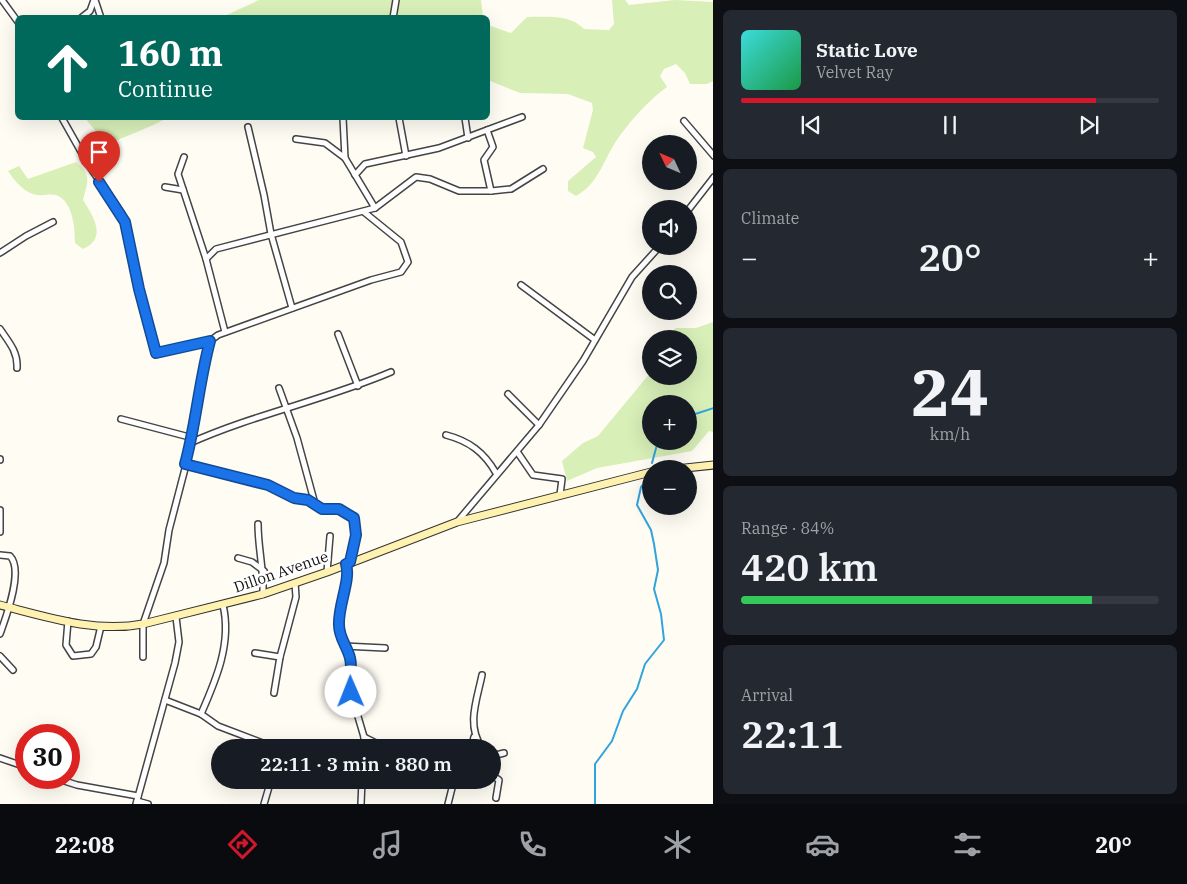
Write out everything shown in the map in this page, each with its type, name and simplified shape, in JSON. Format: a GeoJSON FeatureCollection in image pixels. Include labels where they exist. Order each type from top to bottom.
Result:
{"type":"FeatureCollection","features":[{"type":"Feature","properties":{"kind":"street"},"geometry":{"type":"LineString","coordinates":[[2,0],[15,18]]}},
{"type":"Feature","properties":{"kind":"street"},"geometry":{"type":"LineString","coordinates":[[85,15],[90,11],[95,0]]}},
{"type":"Feature","properties":{"kind":"street"},"geometry":{"type":"LineString","coordinates":[[95,0],[100,15]]}},
{"type":"Feature","properties":{"kind":"street"},"geometry":{"type":"LineString","coordinates":[[394,15],[396,0]]}},
{"type":"Feature","properties":{"kind":"street"},"geometry":{"type":"LineString","coordinates":[[355,175],[365,164],[406,156],[468,138],[522,117]]}},
{"type":"Feature","properties":{"kind":"street"},"geometry":{"type":"LineString","coordinates":[[63,120],[88,164],[122,214],[156,353],[210,341],[225,332],[370,280],[398,274],[408,262],[400,242],[364,212]]}},
{"type":"Feature","properties":{"kind":"street"},"geometry":{"type":"LineString","coordinates":[[343,120],[346,158],[375,208]]}},
{"type":"Feature","properties":{"kind":"street"},"geometry":{"type":"LineString","coordinates":[[399,120],[406,156]]}},
{"type":"Feature","properties":{"kind":"street"},"geometry":{"type":"LineString","coordinates":[[465,120],[468,138]]}},
{"type":"Feature","properties":{"kind":"street"},"geometry":{"type":"LineString","coordinates":[[684,121],[713,156]]}},
{"type":"Feature","properties":{"kind":"street"},"geometry":{"type":"LineString","coordinates":[[248,127],[271,234],[292,308]]}},
{"type":"Feature","properties":{"kind":"street"},"geometry":{"type":"LineString","coordinates":[[487,130],[492,147],[484,160],[491,191]]}},
{"type":"Feature","properties":{"kind":"street"},"geometry":{"type":"LineString","coordinates":[[296,139],[325,143],[346,158]]}},
{"type":"Feature","properties":{"kind":"street"},"geometry":{"type":"LineString","coordinates":[[184,157],[178,174],[206,259],[225,332]]}},
{"type":"Feature","properties":{"kind":"street"},"geometry":{"type":"LineString","coordinates":[[206,259],[216,249],[375,208],[416,177],[430,179],[459,190],[491,191],[511,189],[543,169]]}},
{"type":"Feature","properties":{"kind":"street"},"geometry":{"type":"LineString","coordinates":[[696,200],[713,178]]}},
{"type":"Feature","properties":{"kind":"street"},"geometry":{"type":"LineString","coordinates":[[165,187],[183,190]]}},
{"type":"Feature","properties":{"kind":"street"},"geometry":{"type":"LineString","coordinates":[[0,252],[53,222]]}},
{"type":"Feature","properties":{"kind":"street"},"geometry":{"type":"LineString","coordinates":[[457,522],[496,473],[518,453],[540,425],[595,340],[632,277],[652,255]]}},
{"type":"Feature","properties":{"kind":"street"},"geometry":{"type":"LineString","coordinates":[[521,285],[595,340]]}},
{"type":"Feature","properties":{"kind":"street"},"geometry":{"type":"LineString","coordinates":[[0,329],[13,346],[18,360],[17,368]]}},
{"type":"Feature","properties":{"kind":"street"},"geometry":{"type":"LineString","coordinates":[[338,334],[358,386]]}},
{"type":"Feature","properties":{"kind":"street"},"geometry":{"type":"LineString","coordinates":[[143,657],[143,624],[164,563],[192,440],[200,382],[210,341]]}},
{"type":"Feature","properties":{"kind":"street"},"geometry":{"type":"LineString","coordinates":[[121,420],[192,440],[358,386],[391,372]]}},
{"type":"Feature","properties":{"kind":"street"},"geometry":{"type":"LineString","coordinates":[[279,388],[316,504]]}},
{"type":"Feature","properties":{"kind":"street"},"geometry":{"type":"LineString","coordinates":[[508,394],[540,425]]}},
{"type":"Feature","properties":{"kind":"street"},"geometry":{"type":"LineString","coordinates":[[446,435],[469,443],[484,455],[496,473]]}},
{"type":"Feature","properties":{"kind":"street"},"geometry":{"type":"LineString","coordinates":[[518,453],[536,477],[562,478],[560,494]]}},
{"type":"Feature","properties":{"kind":"street"},"geometry":{"type":"LineString","coordinates":[[185,464],[268,485],[294,498],[316,504],[326,511],[339,509],[354,518],[356,535],[340,601],[340,635],[351,660],[349,686],[364,737],[368,739]]}},
{"type":"Feature","properties":{"kind":"street"},"geometry":{"type":"LineString","coordinates":[[697,467],[713,465],[713,470]]}},
{"type":"Feature","properties":{"kind":"street","name":"Dillon Avenue"},"geometry":{"type":"LineString","coordinates":[[0,605],[68,621],[101,626],[128,627],[143,624],[263,594],[327,572],[457,522],[642,474]]}},
{"type":"Feature","properties":{"kind":"street"},"geometry":{"type":"LineString","coordinates":[[0,510],[2,518],[0,532]]}},
{"type":"Feature","properties":{"kind":"street"},"geometry":{"type":"LineString","coordinates":[[258,524],[259,553],[264,571],[263,594]]}},
{"type":"Feature","properties":{"kind":"street"},"geometry":{"type":"LineString","coordinates":[[327,572],[330,536]]}},
{"type":"Feature","properties":{"kind":"street"},"geometry":{"type":"LineString","coordinates":[[0,555],[10,556],[16,564],[10,608],[0,634]]}},
{"type":"Feature","properties":{"kind":"street"},"geometry":{"type":"LineString","coordinates":[[238,558],[252,562],[264,571]]}},
{"type":"Feature","properties":{"kind":"street"},"geometry":{"type":"LineString","coordinates":[[274,693],[280,658],[296,596],[295,583]]}},
{"type":"Feature","properties":{"kind":"street"},"geometry":{"type":"LineString","coordinates":[[201,714],[212,690],[223,653],[226,618],[222,605]]}},
{"type":"Feature","properties":{"kind":"street"},"geometry":{"type":"LineString","coordinates":[[137,800],[179,642],[176,617]]}},
{"type":"Feature","properties":{"kind":"street"},"geometry":{"type":"LineString","coordinates":[[68,621],[66,645],[73,656],[91,654],[96,647],[101,626]]}},
{"type":"Feature","properties":{"kind":"street"},"geometry":{"type":"LineString","coordinates":[[344,646],[385,648]]}},
{"type":"Feature","properties":{"kind":"street"},"geometry":{"type":"LineString","coordinates":[[255,653],[280,658]]}},
{"type":"Feature","properties":{"kind":"street"},"geometry":{"type":"LineString","coordinates":[[0,656],[13,670]]}},
{"type":"Feature","properties":{"kind":"street"},"geometry":{"type":"LineString","coordinates":[[474,737],[474,711],[482,675]]}},
{"type":"Feature","properties":{"kind":"street"},"geometry":{"type":"LineString","coordinates":[[165,700],[201,714],[218,726],[252,739]]}},
{"type":"Feature","properties":{"kind":"street"},"geometry":{"type":"LineString","coordinates":[[0,758],[15,763]]}},
{"type":"Feature","properties":{"kind":"street"},"geometry":{"type":"LineString","coordinates":[[80,785],[148,804]]}},
{"type":"Feature","properties":{"kind":"street"},"geometry":{"type":"LineString","coordinates":[[264,804],[268,789]]}},
{"type":"Feature","properties":{"kind":"street"},"geometry":{"type":"LineString","coordinates":[[361,804],[362,789]]}},
{"type":"Feature","properties":{"kind":"street"},"geometry":{"type":"LineString","coordinates":[[448,804],[452,789]]}},
{"type":"Feature","properties":{"kind":"street"},"geometry":{"type":"LineString","coordinates":[[496,798],[498,789]]}},
{"type":"Feature","properties":{"kind":"green space"},"geometry":{"type":"Polygon","coordinates":[[[259,0],[481,0],[483,15],[226,15],[259,0]]]}},
{"type":"Feature","properties":{"kind":"green space"},"geometry":{"type":"Polygon","coordinates":[[[612,0],[625,0],[629,5],[675,0],[713,2],[713,81],[707,84],[690,84],[685,73],[676,64],[664,69],[660,76],[667,87],[648,103],[631,122],[615,142],[597,176],[591,184],[576,196],[568,191],[568,181],[596,157],[593,152],[583,148],[593,110],[592,103],[568,94],[520,93],[490,81],[490,26],[511,33],[527,17],[565,19],[578,24],[584,29],[609,30],[614,24],[612,0]]]}},
{"type":"Feature","properties":{"kind":"green space"},"geometry":{"type":"Polygon","coordinates":[[[87,120],[163,120],[152,125],[107,145],[87,120]]]}},
{"type":"Feature","properties":{"kind":"green space"},"geometry":{"type":"Polygon","coordinates":[[[76,162],[87,175],[83,200],[94,220],[97,233],[91,244],[83,249],[75,243],[72,216],[62,198],[56,195],[29,193],[19,185],[8,171],[19,166],[28,179],[76,162]]]}},
{"type":"Feature","properties":{"kind":"green space"},"geometry":{"type":"Polygon","coordinates":[[[713,322],[713,432],[709,431],[697,445],[697,395],[642,395],[642,450],[692,451],[597,468],[567,481],[562,461],[583,443],[598,436],[642,383],[642,385],[697,385],[697,330],[674,330],[676,328],[696,328],[713,322]]]}},
{"type":"Feature","properties":{"kind":"waterway"},"geometry":{"type":"LineString","coordinates":[[697,413],[713,408]]}},
{"type":"Feature","properties":{"kind":"waterway"},"geometry":{"type":"LineString","coordinates":[[653,460],[656,450]]}},
{"type":"Feature","properties":{"kind":"waterway"},"geometry":{"type":"LineString","coordinates":[[642,486],[637,505],[642,514]]}},
{"type":"Feature","properties":{"kind":"waterway"},"geometry":{"type":"LineString","coordinates":[[595,804],[595,764],[612,741],[623,711],[637,689],[645,664],[664,640],[661,614],[654,589],[658,570],[654,544],[651,530],[643,515]]}},
{"type":"Feature","properties":{"kind":"route"},"geometry":{"type":"LineString","coordinates":[[99,182],[122,214],[125,222],[139,289],[156,353],[210,341],[200,382],[193,438],[185,464],[268,485],[294,498],[308,500],[313,505],[316,504],[326,511],[339,509],[354,518],[356,535],[350,562],[346,564],[348,570],[347,577],[339,612],[340,635],[351,660],[349,686],[351,692]]}}]}
